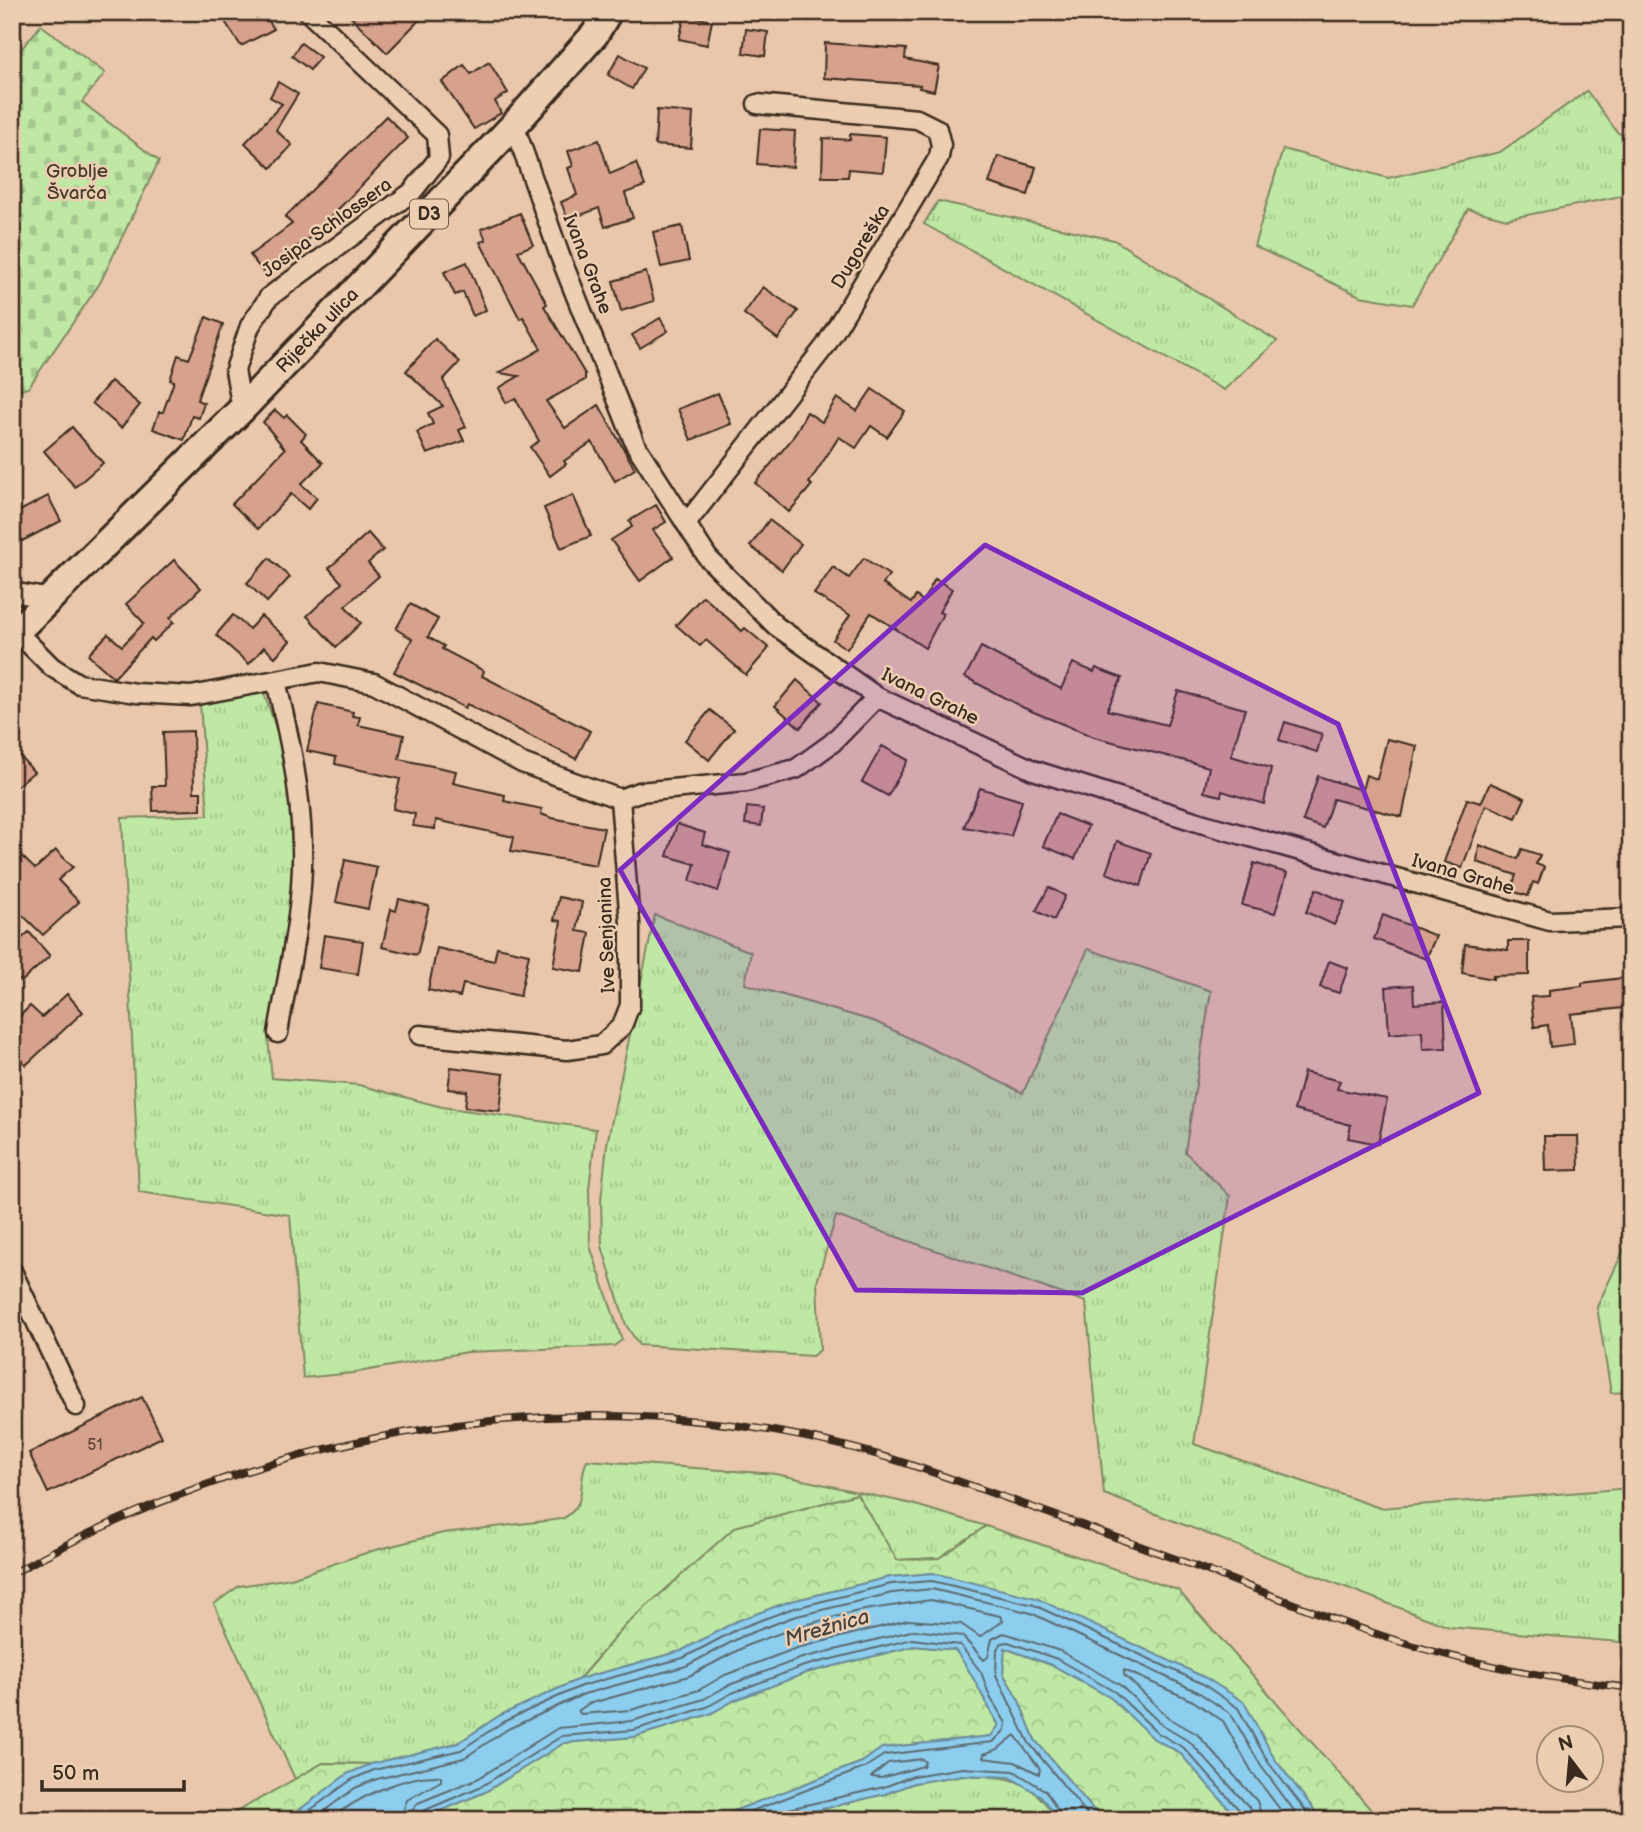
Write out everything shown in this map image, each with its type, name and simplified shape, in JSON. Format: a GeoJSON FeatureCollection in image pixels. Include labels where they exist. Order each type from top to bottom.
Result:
{"type":"FeatureCollection","features":[{"type":"Feature","properties":{"kind":"main road","name":"Riječka ulica"},"geometry":{"type":"LineString","coordinates":[[15,634],[242,409],[514,125],[595,34],[608,12]]}},
{"type":"Feature","properties":{"kind":"street","name":"Josipa Schlossera"},"geometry":{"type":"LineString","coordinates":[[242,409],[235,370],[250,326],[269,297],[412,192],[439,158],[437,135],[308,12]]}},
{"type":"Feature","properties":{"kind":"street","name":"Dugoreška"},"geometry":{"type":"LineString","coordinates":[[686,524],[826,345],[939,157],[941,145],[937,129],[917,119],[757,104]]}},
{"type":"Feature","properties":{"kind":"street","name":"Ivana Grahe"},"geometry":{"type":"LineString","coordinates":[[514,125],[560,256],[635,444],[708,558],[776,626],[877,697],[1033,770],[1204,824],[1550,921],[1631,918]]}},
{"type":"Feature","properties":{"kind":"street"},"geometry":{"type":"LineString","coordinates":[[12,592],[51,599]]}},
{"type":"Feature","properties":{"kind":"street"},"geometry":{"type":"LineString","coordinates":[[15,634],[52,667],[79,684],[136,692],[191,696],[318,672],[374,683],[522,763],[620,799],[639,792],[747,782],[796,769],[832,743],[877,697]]}},
{"type":"Feature","properties":{"kind":"street"},"geometry":{"type":"LineString","coordinates":[[276,681],[295,759],[303,848],[296,919],[278,1033]]}},
{"type":"Feature","properties":{"kind":"street","name":"Ive Senjanina"},"geometry":{"type":"LineString","coordinates":[[420,1035],[567,1050],[601,1045],[622,1026],[630,1005],[630,923],[620,799]]}},
{"type":"Feature","properties":{"kind":"street"},"geometry":{"type":"LineString","coordinates":[[12,1270],[76,1406]]}},
{"type":"Feature","properties":{"kind":"highlighted area"},"geometry":{"type":"Polygon","coordinates":[[[985,545],[1338,724],[1479,1093],[1082,1293],[856,1290],[620,870],[985,545]]]}},
{"type":"Feature","properties":{"kind":"green space","name":"Groblje Švarča"},"geometry":{"type":"Polygon","coordinates":[[[41,25],[105,73],[82,102],[159,161],[100,283],[28,388],[12,390],[12,60],[41,25]]]}},
{"type":"Feature","properties":{"kind":"green space"},"geometry":{"type":"Polygon","coordinates":[[[1587,91],[1618,133],[1631,137],[1631,194],[1507,219],[1468,209],[1412,305],[1360,296],[1254,246],[1283,149],[1388,178],[1500,152],[1587,91]]]}},
{"type":"Feature","properties":{"kind":"green space"},"geometry":{"type":"Polygon","coordinates":[[[938,201],[1114,240],[1277,341],[1224,390],[924,224],[938,201]]]}},
{"type":"Feature","properties":{"kind":"green space"},"geometry":{"type":"Polygon","coordinates":[[[264,693],[288,764],[295,883],[268,1038],[272,1078],[359,1085],[442,1107],[596,1129],[589,1189],[590,1246],[622,1340],[614,1346],[467,1352],[353,1373],[303,1378],[290,1215],[139,1192],[122,818],[208,815],[200,703],[264,693]]]}},
{"type":"Feature","properties":{"kind":"green space"},"geometry":{"type":"Polygon","coordinates":[[[655,915],[751,952],[745,984],[876,1022],[1023,1093],[1088,949],[1211,991],[1185,1152],[1230,1196],[1194,1444],[1380,1508],[1631,1488],[1631,1643],[1449,1627],[1104,1494],[1086,1302],[836,1216],[817,1282],[820,1350],[812,1356],[639,1345],[626,1325],[602,1246],[601,1200],[607,1144],[655,915]]]}},
{"type":"Feature","properties":{"kind":"green space"},"geometry":{"type":"Polygon","coordinates":[[[1628,1241],[1631,1241],[1631,1392],[1611,1393],[1597,1307],[1628,1241]]]}},
{"type":"Feature","properties":{"kind":"green space"},"geometry":{"type":"Polygon","coordinates":[[[587,1460],[776,1474],[912,1504],[986,1526],[939,1558],[897,1560],[626,1625],[579,1679],[499,1716],[458,1743],[371,1764],[323,1763],[295,1779],[214,1604],[239,1586],[291,1578],[372,1551],[443,1533],[562,1519],[571,1513],[579,1500],[587,1460]]]}},
{"type":"Feature","properties":{"kind":"green space"},"geometry":{"type":"Polygon","coordinates":[[[857,1494],[897,1560],[939,1558],[986,1526],[1178,1590],[1380,1820],[1322,1820],[1274,1758],[1244,1703],[933,1573],[890,1577],[788,1602],[737,1621],[681,1651],[579,1679],[626,1625],[735,1527],[857,1494]]]}},
{"type":"Feature","properties":{"kind":"green space"},"geometry":{"type":"Polygon","coordinates":[[[914,1646],[955,1650],[968,1668],[999,1726],[991,1736],[882,1748],[862,1762],[710,1820],[418,1820],[485,1792],[564,1743],[634,1737],[710,1714],[735,1700],[806,1673],[914,1646]]]}},
{"type":"Feature","properties":{"kind":"green space"},"geometry":{"type":"Polygon","coordinates":[[[1004,1648],[1054,1666],[1111,1698],[1154,1739],[1179,1752],[1239,1820],[1102,1820],[1035,1740],[1019,1701],[1003,1673],[1004,1648]]]}},
{"type":"Feature","properties":{"kind":"green space"},"geometry":{"type":"Polygon","coordinates":[[[323,1763],[371,1764],[347,1774],[286,1820],[229,1820],[233,1814],[323,1763]]]}},
{"type":"Feature","properties":{"kind":"green space"},"geometry":{"type":"Polygon","coordinates":[[[962,1775],[1017,1782],[1037,1795],[1058,1820],[777,1820],[885,1794],[914,1783],[962,1775]]]}},
{"type":"Feature","properties":{"kind":"water","name":"Mrežnica"},"geometry":{"type":"Polygon","coordinates":[[[933,1573],[1036,1598],[1206,1678],[1244,1702],[1274,1758],[1322,1820],[1239,1820],[1179,1752],[1154,1739],[1111,1698],[1054,1666],[1005,1648],[1003,1673],[1019,1701],[1035,1740],[1102,1820],[1058,1820],[1041,1796],[1010,1777],[962,1775],[914,1783],[885,1794],[777,1820],[710,1820],[862,1762],[882,1748],[991,1736],[999,1725],[968,1668],[955,1650],[914,1646],[806,1673],[735,1700],[710,1714],[634,1737],[564,1743],[485,1792],[422,1819],[286,1820],[347,1774],[371,1764],[458,1743],[499,1716],[579,1679],[681,1651],[737,1621],[788,1602],[890,1577],[933,1573]]]}},
{"type":"Feature","properties":{"kind":"building"},"geometry":{"type":"Polygon","coordinates":[[[234,12],[263,12],[274,29],[241,46],[224,20],[234,12]]]}},
{"type":"Feature","properties":{"kind":"building"},"geometry":{"type":"Polygon","coordinates":[[[346,12],[427,12],[387,53],[346,12]]]}},
{"type":"Feature","properties":{"kind":"building"},"geometry":{"type":"Polygon","coordinates":[[[685,15],[712,21],[707,45],[679,39],[685,15]]]}},
{"type":"Feature","properties":{"kind":"building"},"geometry":{"type":"Polygon","coordinates":[[[746,29],[768,32],[765,56],[743,53],[746,29]]]}},
{"type":"Feature","properties":{"kind":"building"},"geometry":{"type":"Polygon","coordinates":[[[301,43],[320,57],[310,70],[292,56],[301,43]]]}},
{"type":"Feature","properties":{"kind":"building"},"geometry":{"type":"Polygon","coordinates":[[[825,43],[906,49],[905,59],[939,66],[934,91],[919,88],[920,85],[824,78],[825,43]]]}},
{"type":"Feature","properties":{"kind":"building"},"geometry":{"type":"Polygon","coordinates":[[[620,54],[644,68],[632,89],[608,75],[620,54]]]}},
{"type":"Feature","properties":{"kind":"building"},"geometry":{"type":"Polygon","coordinates":[[[489,62],[508,93],[495,101],[501,113],[474,129],[442,82],[464,65],[471,74],[489,62]]]}},
{"type":"Feature","properties":{"kind":"building"},"geometry":{"type":"Polygon","coordinates":[[[278,82],[298,94],[276,130],[292,145],[271,168],[245,143],[282,104],[270,97],[278,82]]]}},
{"type":"Feature","properties":{"kind":"building"},"geometry":{"type":"Polygon","coordinates":[[[657,110],[693,113],[691,148],[655,145],[657,110]]]}},
{"type":"Feature","properties":{"kind":"building"},"geometry":{"type":"Polygon","coordinates":[[[386,116],[408,138],[308,240],[263,272],[250,255],[292,224],[285,217],[386,116]]]}},
{"type":"Feature","properties":{"kind":"building"},"geometry":{"type":"Polygon","coordinates":[[[760,129],[795,131],[793,167],[757,164],[760,129]]]}},
{"type":"Feature","properties":{"kind":"building"},"geometry":{"type":"Polygon","coordinates":[[[850,134],[886,137],[883,172],[849,169],[848,177],[822,177],[823,138],[850,140],[850,134]]]}},
{"type":"Feature","properties":{"kind":"building"},"geometry":{"type":"Polygon","coordinates":[[[599,140],[610,174],[636,163],[645,186],[625,193],[633,218],[605,227],[599,208],[568,220],[561,202],[577,195],[568,168],[573,166],[568,151],[599,140]]]}},
{"type":"Feature","properties":{"kind":"building"},"geometry":{"type":"Polygon","coordinates":[[[998,156],[1036,167],[1028,195],[989,183],[998,156]]]}},
{"type":"Feature","properties":{"kind":"building"},"geometry":{"type":"Polygon","coordinates":[[[520,213],[533,245],[518,251],[547,304],[544,306],[585,374],[585,380],[546,401],[565,428],[599,405],[635,469],[615,481],[592,442],[564,461],[566,464],[550,476],[530,447],[539,441],[515,398],[506,403],[499,388],[519,376],[499,373],[541,349],[523,317],[520,319],[480,242],[486,240],[481,229],[520,213]]]}},
{"type":"Feature","properties":{"kind":"building"},"geometry":{"type":"Polygon","coordinates":[[[682,226],[689,261],[661,267],[653,232],[682,226]]]}},
{"type":"Feature","properties":{"kind":"building"},"geometry":{"type":"Polygon","coordinates":[[[467,262],[486,310],[473,316],[463,292],[455,295],[444,272],[467,262]]]}},
{"type":"Feature","properties":{"kind":"building"},"geometry":{"type":"Polygon","coordinates":[[[646,272],[654,301],[621,311],[613,281],[646,272]]]}},
{"type":"Feature","properties":{"kind":"building"},"geometry":{"type":"Polygon","coordinates":[[[763,287],[798,311],[778,339],[744,314],[763,287]]]}},
{"type":"Feature","properties":{"kind":"building"},"geometry":{"type":"Polygon","coordinates":[[[206,317],[223,324],[197,400],[204,403],[199,418],[192,416],[184,440],[153,429],[159,412],[163,412],[174,381],[170,380],[178,355],[189,359],[206,317]]]}},
{"type":"Feature","properties":{"kind":"building"},"geometry":{"type":"Polygon","coordinates":[[[660,318],[668,331],[640,348],[632,335],[660,318]]]}},
{"type":"Feature","properties":{"kind":"building"},"geometry":{"type":"Polygon","coordinates":[[[435,339],[460,362],[443,380],[466,427],[459,430],[464,441],[427,454],[417,432],[433,424],[428,413],[443,406],[406,371],[435,339]]]}},
{"type":"Feature","properties":{"kind":"building"},"geometry":{"type":"Polygon","coordinates":[[[111,381],[140,405],[121,428],[92,403],[111,381]]]}},
{"type":"Feature","properties":{"kind":"building"},"geometry":{"type":"Polygon","coordinates":[[[872,389],[905,411],[887,437],[871,426],[856,448],[839,437],[809,483],[812,485],[789,512],[755,483],[792,439],[807,412],[822,422],[837,398],[857,411],[872,389]]]}},
{"type":"Feature","properties":{"kind":"building"},"geometry":{"type":"Polygon","coordinates":[[[718,393],[731,424],[691,440],[678,409],[718,393]]]}},
{"type":"Feature","properties":{"kind":"building"},"geometry":{"type":"Polygon","coordinates":[[[275,410],[284,418],[287,415],[306,434],[301,440],[323,463],[301,484],[317,498],[308,509],[291,494],[258,529],[232,504],[285,449],[263,422],[275,410]]]}},
{"type":"Feature","properties":{"kind":"building"},"geometry":{"type":"Polygon","coordinates":[[[72,427],[103,463],[75,487],[44,451],[72,427]]]}},
{"type":"Feature","properties":{"kind":"building"},"geometry":{"type":"Polygon","coordinates":[[[573,495],[591,536],[561,548],[544,508],[573,495]]]}},
{"type":"Feature","properties":{"kind":"building"},"geometry":{"type":"Polygon","coordinates":[[[48,496],[61,521],[22,541],[12,515],[48,496]]]}},
{"type":"Feature","properties":{"kind":"building"},"geometry":{"type":"Polygon","coordinates":[[[656,505],[666,522],[653,530],[673,557],[640,581],[611,540],[632,527],[629,521],[656,505]]]}},
{"type":"Feature","properties":{"kind":"building"},"geometry":{"type":"Polygon","coordinates":[[[769,520],[801,544],[782,570],[750,546],[769,520]]]}},
{"type":"Feature","properties":{"kind":"building"},"geometry":{"type":"Polygon","coordinates":[[[368,533],[383,550],[368,563],[379,576],[345,606],[361,623],[336,647],[307,616],[342,583],[329,568],[368,533]]]}},
{"type":"Feature","properties":{"kind":"building"},"geometry":{"type":"Polygon","coordinates":[[[269,558],[290,577],[267,602],[247,583],[269,558]]]}},
{"type":"Feature","properties":{"kind":"building"},"geometry":{"type":"Polygon","coordinates":[[[864,558],[889,575],[883,584],[911,603],[916,596],[923,601],[935,579],[952,589],[939,612],[943,614],[925,648],[871,613],[847,649],[833,640],[850,615],[814,594],[833,567],[849,578],[864,558]]]}},
{"type":"Feature","properties":{"kind":"building"},"geometry":{"type":"Polygon","coordinates":[[[174,560],[201,588],[170,618],[174,622],[154,641],[151,638],[114,678],[88,655],[108,634],[122,646],[144,623],[126,604],[174,560]]]}},
{"type":"Feature","properties":{"kind":"building"},"geometry":{"type":"Polygon","coordinates":[[[703,596],[742,631],[745,628],[769,648],[746,675],[706,640],[700,646],[676,625],[703,596]]]}},
{"type":"Feature","properties":{"kind":"building"},"geometry":{"type":"Polygon","coordinates":[[[410,604],[438,619],[428,637],[444,646],[442,649],[484,671],[482,676],[590,731],[576,759],[467,704],[465,708],[394,672],[412,639],[396,629],[410,604]]]}},
{"type":"Feature","properties":{"kind":"building"},"geometry":{"type":"Polygon","coordinates":[[[233,615],[249,629],[261,616],[290,641],[275,657],[264,647],[249,664],[216,635],[233,615]]]}},
{"type":"Feature","properties":{"kind":"building"},"geometry":{"type":"Polygon","coordinates":[[[981,647],[1061,689],[1073,663],[1094,672],[1096,668],[1122,678],[1107,710],[1167,725],[1178,691],[1245,709],[1231,756],[1271,768],[1264,804],[1222,791],[1221,796],[1204,792],[1209,767],[1094,737],[1024,708],[965,677],[981,647]]]}},
{"type":"Feature","properties":{"kind":"building"},"geometry":{"type":"Polygon","coordinates":[[[797,680],[822,702],[800,728],[775,706],[797,680]]]}},
{"type":"Feature","properties":{"kind":"building"},"geometry":{"type":"Polygon","coordinates":[[[318,704],[353,712],[352,716],[360,717],[358,725],[404,735],[399,759],[456,771],[453,783],[505,795],[504,801],[542,809],[541,814],[552,818],[604,828],[596,865],[511,851],[514,837],[436,820],[435,829],[413,826],[415,814],[393,809],[400,779],[335,764],[336,757],[307,751],[318,704]]]}},
{"type":"Feature","properties":{"kind":"building"},"geometry":{"type":"Polygon","coordinates":[[[710,710],[734,729],[709,760],[685,740],[710,710]]]}},
{"type":"Feature","properties":{"kind":"building"},"geometry":{"type":"Polygon","coordinates":[[[1285,722],[1322,734],[1317,752],[1279,740],[1285,722]]]}},
{"type":"Feature","properties":{"kind":"building"},"geometry":{"type":"Polygon","coordinates":[[[193,731],[194,792],[201,792],[201,810],[153,811],[152,786],[165,786],[163,732],[193,731]]]}},
{"type":"Feature","properties":{"kind":"building"},"geometry":{"type":"Polygon","coordinates":[[[1387,739],[1417,746],[1402,817],[1333,799],[1323,828],[1303,821],[1318,776],[1362,790],[1366,775],[1377,779],[1387,739]]]}},
{"type":"Feature","properties":{"kind":"building"},"geometry":{"type":"Polygon","coordinates":[[[882,746],[908,760],[888,796],[862,782],[882,746]]]}},
{"type":"Feature","properties":{"kind":"building"},"geometry":{"type":"Polygon","coordinates":[[[12,747],[34,772],[12,790],[12,747]]]}},
{"type":"Feature","properties":{"kind":"building"},"geometry":{"type":"Polygon","coordinates":[[[1490,783],[1525,798],[1516,818],[1486,805],[1462,868],[1444,862],[1467,799],[1481,803],[1490,783]]]}},
{"type":"Feature","properties":{"kind":"building"},"geometry":{"type":"Polygon","coordinates":[[[980,788],[1022,801],[1011,836],[964,827],[980,788]]]}},
{"type":"Feature","properties":{"kind":"building"},"geometry":{"type":"Polygon","coordinates":[[[747,807],[763,809],[761,826],[745,824],[747,807]]]}},
{"type":"Feature","properties":{"kind":"building"},"geometry":{"type":"Polygon","coordinates":[[[1057,814],[1088,826],[1075,859],[1043,846],[1057,814]]]}},
{"type":"Feature","properties":{"kind":"building"},"geometry":{"type":"Polygon","coordinates":[[[677,824],[705,833],[702,844],[730,853],[718,891],[690,881],[695,864],[667,856],[677,824]]]}},
{"type":"Feature","properties":{"kind":"building"},"geometry":{"type":"Polygon","coordinates":[[[1117,841],[1151,853],[1141,886],[1106,873],[1117,841]]]}},
{"type":"Feature","properties":{"kind":"building"},"geometry":{"type":"Polygon","coordinates":[[[1479,845],[1518,859],[1522,849],[1540,855],[1536,864],[1544,867],[1538,884],[1533,882],[1528,896],[1511,891],[1516,875],[1477,862],[1479,845]]]}},
{"type":"Feature","properties":{"kind":"building"},"geometry":{"type":"Polygon","coordinates":[[[12,847],[35,869],[56,850],[73,867],[58,880],[79,902],[43,935],[12,905],[12,847]]]}},
{"type":"Feature","properties":{"kind":"building"},"geometry":{"type":"Polygon","coordinates":[[[345,860],[377,867],[368,909],[336,902],[345,860]]]}},
{"type":"Feature","properties":{"kind":"building"},"geometry":{"type":"Polygon","coordinates":[[[1254,863],[1287,873],[1275,913],[1242,905],[1254,863]]]}},
{"type":"Feature","properties":{"kind":"building"},"geometry":{"type":"Polygon","coordinates":[[[1049,887],[1065,896],[1054,920],[1036,911],[1049,887]]]}},
{"type":"Feature","properties":{"kind":"building"},"geometry":{"type":"Polygon","coordinates":[[[1316,889],[1345,902],[1334,925],[1306,912],[1316,889]]]}},
{"type":"Feature","properties":{"kind":"building"},"geometry":{"type":"Polygon","coordinates":[[[559,897],[582,902],[577,931],[590,933],[583,972],[553,967],[561,921],[554,920],[559,897]]]}},
{"type":"Feature","properties":{"kind":"building"},"geometry":{"type":"Polygon","coordinates":[[[399,899],[429,906],[417,955],[382,947],[391,909],[396,911],[399,899]]]}},
{"type":"Feature","properties":{"kind":"building"},"geometry":{"type":"Polygon","coordinates":[[[1383,915],[1436,936],[1426,959],[1374,939],[1383,915]]]}},
{"type":"Feature","properties":{"kind":"building"},"geometry":{"type":"Polygon","coordinates":[[[29,932],[50,956],[21,982],[12,972],[12,947],[29,932]]]}},
{"type":"Feature","properties":{"kind":"building"},"geometry":{"type":"Polygon","coordinates":[[[324,935],[363,941],[358,974],[319,968],[324,935]]]}},
{"type":"Feature","properties":{"kind":"building"},"geometry":{"type":"Polygon","coordinates":[[[1508,941],[1529,941],[1529,975],[1493,976],[1493,979],[1462,973],[1465,944],[1508,950],[1508,941]]]}},
{"type":"Feature","properties":{"kind":"building"},"geometry":{"type":"Polygon","coordinates":[[[497,947],[529,954],[520,996],[463,984],[460,997],[428,990],[437,948],[494,961],[497,947]]]}},
{"type":"Feature","properties":{"kind":"building"},"geometry":{"type":"Polygon","coordinates":[[[1329,961],[1348,968],[1339,993],[1320,987],[1329,961]]]}},
{"type":"Feature","properties":{"kind":"building"},"geometry":{"type":"Polygon","coordinates":[[[1631,977],[1631,1007],[1571,1014],[1574,1044],[1550,1047],[1548,1025],[1534,1027],[1531,997],[1549,996],[1549,990],[1582,986],[1582,983],[1631,977]]]}},
{"type":"Feature","properties":{"kind":"building"},"geometry":{"type":"Polygon","coordinates":[[[1413,985],[1414,1004],[1444,1002],[1446,1048],[1423,1049],[1422,1031],[1389,1034],[1386,987],[1413,985]]]}},
{"type":"Feature","properties":{"kind":"building"},"geometry":{"type":"Polygon","coordinates":[[[67,994],[83,1012],[26,1065],[12,1050],[12,1024],[30,1006],[42,1017],[67,994]]]}},
{"type":"Feature","properties":{"kind":"building"},"geometry":{"type":"Polygon","coordinates":[[[451,1067],[504,1074],[500,1111],[465,1107],[467,1091],[448,1089],[451,1067]]]}},
{"type":"Feature","properties":{"kind":"building"},"geometry":{"type":"Polygon","coordinates":[[[1304,1072],[1340,1081],[1337,1089],[1387,1099],[1378,1144],[1348,1138],[1351,1125],[1294,1110],[1304,1072]]]}},
{"type":"Feature","properties":{"kind":"building"},"geometry":{"type":"Polygon","coordinates":[[[1544,1136],[1578,1136],[1579,1170],[1545,1171],[1544,1136]]]}},
{"type":"Feature","properties":{"kind":"building"},"geometry":{"type":"Polygon","coordinates":[[[142,1397],[162,1437],[48,1493],[29,1453],[142,1397]]]}},
{"type":"Feature","properties":{"kind":"railway"},"geometry":{"type":"LineString","coordinates":[[12,1574],[117,1521],[226,1478],[340,1446],[456,1425],[573,1416],[690,1420],[806,1437],[920,1468],[1184,1562],[1344,1623],[1427,1650],[1513,1670],[1631,1688]]}}]}
